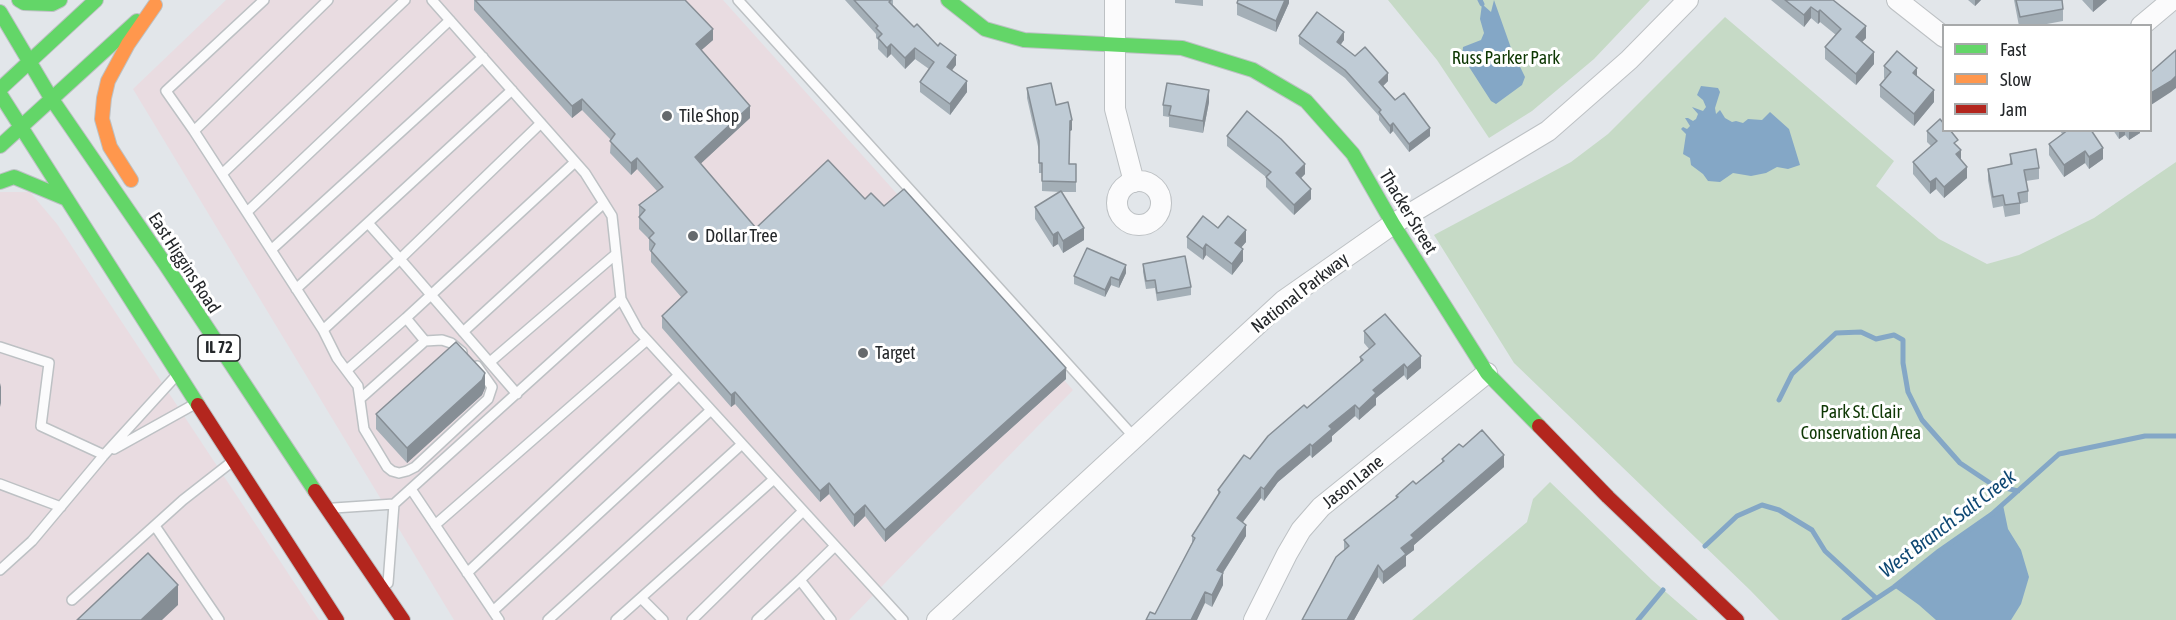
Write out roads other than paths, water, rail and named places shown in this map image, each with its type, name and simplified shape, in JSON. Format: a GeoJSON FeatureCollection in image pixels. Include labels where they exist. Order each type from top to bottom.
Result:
{"type":"FeatureCollection","features":[{"type":"Feature","properties":{"kind":"main road"},"geometry":{"type":"LineString","coordinates":[[19,0],[24,3],[52,4],[60,0]]}},
{"type":"Feature","properties":{"kind":"main road"},"geometry":{"type":"LineString","coordinates":[[0,89],[96,0]]}},
{"type":"Feature","properties":{"kind":"main road","name":"Thacker Street"},"geometry":{"type":"LineString","coordinates":[[948,0],[985,29],[1024,40],[1182,48],[1253,70],[1306,101],[1353,154],[1393,224],[1487,373],[1608,497],[1737,620]]}},
{"type":"Feature","properties":{"kind":"main road"},"geometry":{"type":"LineString","coordinates":[[0,146],[157,2]]}},
{"type":"Feature","properties":{"kind":"main road"},"geometry":{"type":"LineString","coordinates":[[141,196],[110,147],[102,119],[108,81],[128,44],[157,2]]}},
{"type":"Feature","properties":{"kind":"main road","name":"East Higgins Road"},"geometry":{"type":"LineString","coordinates":[[0,12],[51,98],[403,620]]}},
{"type":"Feature","properties":{"kind":"main road","name":"IL 72"},"geometry":{"type":"LineString","coordinates":[[0,94],[337,620]]}},
{"type":"Feature","properties":{"kind":"main road"},"geometry":{"type":"LineString","coordinates":[[0,182],[14,177],[68,199]]}},
{"type":"Feature","properties":{"kind":"main road"},"geometry":{"type":"LineString","coordinates":[[189,277],[213,339]]}},
{"type":"Feature","properties":{"kind":"street"},"geometry":{"type":"LineString","coordinates":[[1115,0],[1115,109],[1134,182]]}},
{"type":"Feature","properties":{"kind":"street","name":"National Parkway"},"geometry":{"type":"LineString","coordinates":[[937,620],[1284,301],[1393,224],[1548,130],[1629,60],[1688,0]]}},
{"type":"Feature","properties":{"kind":"street"},"geometry":{"type":"LineString","coordinates":[[1897,0],[1942,35]]}},
{"type":"Feature","properties":{"kind":"street"},"geometry":{"type":"LineString","coordinates":[[2143,24],[2172,0]]}},
{"type":"Feature","properties":{"kind":"street","name":"Jason Lane"},"geometry":{"type":"LineString","coordinates":[[1254,620],[1301,530],[1321,507],[1487,373]]}},
{"type":"Feature","properties":{"kind":"lane"},"geometry":{"type":"LineString","coordinates":[[264,0],[166,91],[323,330],[337,358],[358,386],[364,429],[387,467],[399,473],[415,467],[488,399],[492,387],[479,368],[451,343],[442,340],[425,341],[361,398]]}},
{"type":"Feature","properties":{"kind":"lane"},"geometry":{"type":"LineString","coordinates":[[194,131],[328,0]]}},
{"type":"Feature","properties":{"kind":"lane"},"geometry":{"type":"LineString","coordinates":[[222,174],[405,0]]}},
{"type":"Feature","properties":{"kind":"lane"},"geometry":{"type":"LineString","coordinates":[[432,0],[585,173],[604,203],[612,216],[621,299],[638,330],[903,620]]}},
{"type":"Feature","properties":{"kind":"lane"},"geometry":{"type":"LineString","coordinates":[[738,0],[1134,437]]}},
{"type":"Feature","properties":{"kind":"lane"},"geometry":{"type":"LineString","coordinates":[[247,212],[450,20]]}},
{"type":"Feature","properties":{"kind":"lane"},"geometry":{"type":"LineString","coordinates":[[271,250],[483,57]]}},
{"type":"Feature","properties":{"kind":"lane"},"geometry":{"type":"LineString","coordinates":[[296,289],[512,90]]}},
{"type":"Feature","properties":{"kind":"lane"},"geometry":{"type":"LineString","coordinates":[[323,330],[542,123]]}},
{"type":"Feature","properties":{"kind":"lane"},"geometry":{"type":"LineString","coordinates":[[347,370],[575,162]]}},
{"type":"Feature","properties":{"kind":"lane"},"geometry":{"type":"LineString","coordinates":[[463,332],[604,203]]}},
{"type":"Feature","properties":{"kind":"lane"},"geometry":{"type":"LineString","coordinates":[[368,223],[517,394]]}},
{"type":"Feature","properties":{"kind":"lane"},"geometry":{"type":"LineString","coordinates":[[490,362],[616,254]]}},
{"type":"Feature","properties":{"kind":"lane"},"geometry":{"type":"LineString","coordinates":[[326,508],[394,504],[621,299]]}},
{"type":"Feature","properties":{"kind":"lane"},"geometry":{"type":"LineString","coordinates":[[406,318],[425,341]]}},
{"type":"Feature","properties":{"kind":"lane"},"geometry":{"type":"LineString","coordinates":[[435,525],[647,340]]}},
{"type":"Feature","properties":{"kind":"lane"},"geometry":{"type":"LineString","coordinates":[[0,347],[49,363],[41,426],[104,455]]}},
{"type":"Feature","properties":{"kind":"lane"},"geometry":{"type":"LineString","coordinates":[[0,570],[32,542],[104,455],[178,373]]}},
{"type":"Feature","properties":{"kind":"lane"},"geometry":{"type":"LineString","coordinates":[[467,573],[679,375]]}},
{"type":"Feature","properties":{"kind":"lane"},"geometry":{"type":"LineString","coordinates":[[104,455],[196,403]]}},
{"type":"Feature","properties":{"kind":"lane"},"geometry":{"type":"LineString","coordinates":[[494,611],[711,410]]}},
{"type":"Feature","properties":{"kind":"lane"},"geometry":{"type":"LineString","coordinates":[[548,620],[742,444]]}},
{"type":"Feature","properties":{"kind":"lane"},"geometry":{"type":"LineString","coordinates":[[72,600],[233,460]]}},
{"type":"Feature","properties":{"kind":"lane"},"geometry":{"type":"LineString","coordinates":[[616,620],[774,479]]}},
{"type":"Feature","properties":{"kind":"lane"},"geometry":{"type":"LineString","coordinates":[[0,484],[61,507]]}},
{"type":"Feature","properties":{"kind":"lane"},"geometry":{"type":"LineString","coordinates":[[411,489],[499,620]]}},
{"type":"Feature","properties":{"kind":"lane"},"geometry":{"type":"LineString","coordinates":[[387,597],[394,504]]}},
{"type":"Feature","properties":{"kind":"lane"},"geometry":{"type":"LineString","coordinates":[[692,620],[803,511]]}},
{"type":"Feature","properties":{"kind":"lane"},"geometry":{"type":"LineString","coordinates":[[155,526],[217,619]]}},
{"type":"Feature","properties":{"kind":"lane"},"geometry":{"type":"LineString","coordinates":[[757,620],[835,546]]}},
{"type":"Feature","properties":{"kind":"lane"},"geometry":{"type":"LineString","coordinates":[[800,580],[831,620]]}},
{"type":"Feature","properties":{"kind":"lane"},"geometry":{"type":"LineString","coordinates":[[641,598],[663,620]]}},
{"type":"Feature","properties":{"kind":"water"},"geometry":{"type":"Polygon","coordinates":[[[1494,0],[1511,48],[1525,77],[1522,85],[1496,104],[1491,101],[1462,56],[1463,47],[1481,40],[1484,33],[1480,19],[1482,4],[1491,12],[1494,0]]]}},
{"type":"Feature","properties":{"kind":"water"},"geometry":{"type":"Polygon","coordinates":[[[1701,86],[1718,88],[1720,92],[1715,108],[1716,114],[1720,110],[1725,118],[1732,122],[1743,123],[1748,119],[1762,120],[1770,112],[1789,129],[1800,165],[1788,169],[1777,167],[1766,173],[1751,176],[1733,173],[1720,182],[1708,181],[1691,165],[1690,158],[1683,154],[1686,134],[1681,129],[1683,127],[1687,129],[1690,126],[1685,118],[1693,121],[1696,119],[1698,114],[1692,107],[1703,111],[1706,107],[1697,95],[1701,86]]]}},
{"type":"Feature","properties":{"kind":"water"},"geometry":{"type":"Polygon","coordinates":[[[2003,505],[2008,529],[2021,550],[2029,577],[2021,604],[2011,620],[1936,620],[1894,587],[2003,505]]]}},
{"type":"Feature","properties":{"kind":"waterway"},"geometry":{"type":"LineString","coordinates":[[1480,0],[1482,4]]}},
{"type":"Feature","properties":{"kind":"waterway"},"geometry":{"type":"LineString","coordinates":[[1779,400],[1792,374],[1836,333],[1861,332],[1876,339],[1894,335],[1903,340],[1903,363],[1908,392],[1922,420],[1960,463],[1993,485],[2018,491]]}},
{"type":"Feature","properties":{"kind":"waterway","name":"West Branch Salt Creek"},"geometry":{"type":"LineString","coordinates":[[1844,620],[1894,587],[1939,551],[1992,514],[2059,454],[2145,436],[2176,436]]}},
{"type":"Feature","properties":{"kind":"waterway"},"geometry":{"type":"LineString","coordinates":[[1705,546],[1737,516],[1762,505],[1779,510],[1812,530],[1825,551],[1876,598]]}},
{"type":"Feature","properties":{"kind":"waterway"},"geometry":{"type":"LineString","coordinates":[[1638,620],[1663,590]]}},
{"type":"Feature","properties":{"kind":"place","name":"Tile Shop"},"geometry":{"type":"Point","coordinates":[667,116]}},
{"type":"Feature","properties":{"kind":"place","name":"Dollar Tree"},"geometry":{"type":"Point","coordinates":[693,236]}},
{"type":"Feature","properties":{"kind":"place","name":"Target"},"geometry":{"type":"Point","coordinates":[863,353]}},
{"type":"Feature","properties":{"kind":"park label","name":"Russ Parker Park"},"geometry":{"type":"Point","coordinates":[1506,58]}},
{"type":"Feature","properties":{"kind":"park label","name":"Park St. Clair Conservation Area"},"geometry":{"type":"Point","coordinates":[1861,422]}}]}
